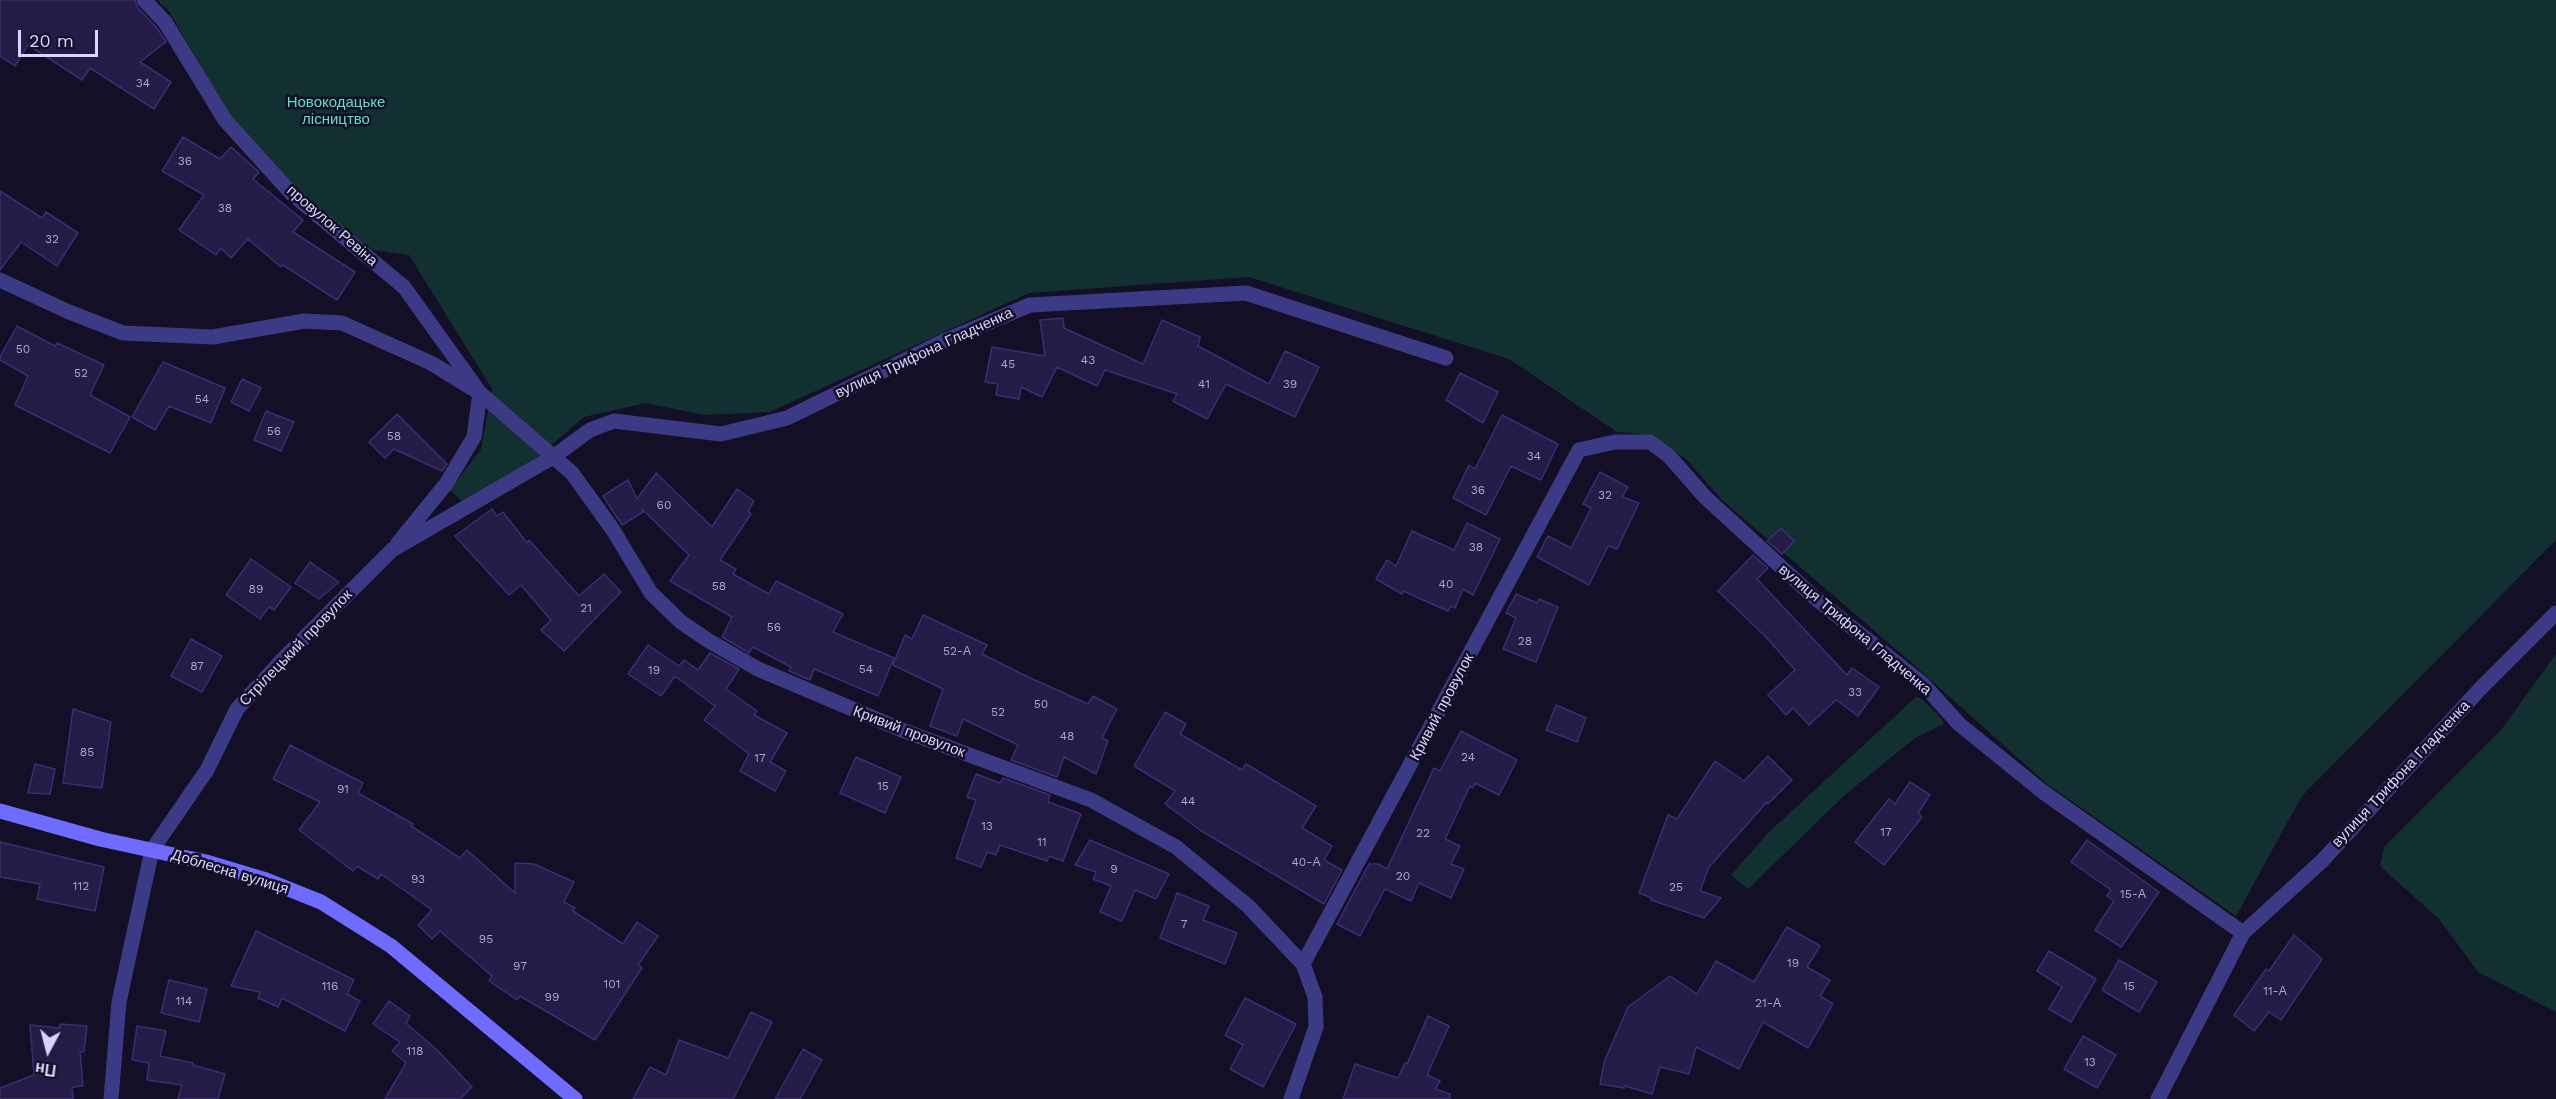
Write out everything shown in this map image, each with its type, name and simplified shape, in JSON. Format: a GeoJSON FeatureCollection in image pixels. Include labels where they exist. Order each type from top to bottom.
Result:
{"type":"FeatureCollection","features":[{"type":"Feature","properties":{"kind":"street","name":"провулок Ревіна"},"geometry":{"type":"LineString","coordinates":[[144,0],[165,22],[225,120],[292,194],[404,287],[480,393]]}},
{"type":"Feature","properties":{"kind":"street","name":"провулок Ревіна"},"geometry":{"type":"LineString","coordinates":[[0,280],[69,312],[123,333],[213,337],[304,321],[342,323],[431,363],[480,393],[553,457]]}},
{"type":"Feature","properties":{"kind":"street","name":"вулиця Трифона Гладченка"},"geometry":{"type":"LineString","coordinates":[[553,457],[590,430],[614,421],[721,434],[787,418],[933,346],[1030,305],[1246,292],[1446,358]]}},
{"type":"Feature","properties":{"kind":"street"},"geometry":{"type":"LineString","coordinates":[[392,550],[446,484],[474,437],[480,393]]}},
{"type":"Feature","properties":{"kind":"street","name":"вулиця Трифона Гладченка"},"geometry":{"type":"LineString","coordinates":[[1580,450],[1614,442],[1650,442],[1669,456],[1705,497],[1815,598],[1923,684],[1959,724],[2043,792],[2244,933]]}},
{"type":"Feature","properties":{"kind":"street","name":"Кривий провулок"},"geometry":{"type":"LineString","coordinates":[[1303,964],[1580,450]]}},
{"type":"Feature","properties":{"kind":"street","name":"Стрілецький провулок"},"geometry":{"type":"LineString","coordinates":[[111,1099],[119,1002],[152,850],[207,770],[237,709],[283,659],[392,550],[553,457]]}},
{"type":"Feature","properties":{"kind":"street","name":"Кривий провулок"},"geometry":{"type":"LineString","coordinates":[[553,457],[572,473],[606,521],[651,593],[681,622],[709,641],[758,669],[902,730],[1091,800],[1176,847],[1248,906],[1303,964],[1315,997],[1316,1027],[1291,1099]]}},
{"type":"Feature","properties":{"kind":"street","name":"вулиця Трифона Гладченка"},"geometry":{"type":"LineString","coordinates":[[2158,1099],[2244,933],[2322,861],[2480,689],[2556,613]]}},
{"type":"Feature","properties":{"kind":"street","name":"Доблесна вулиця"},"geometry":{"type":"LineString","coordinates":[[0,811],[100,839],[266,879],[321,902],[391,946],[575,1099]]}},
{"type":"Feature","properties":{"kind":"green space","name":"Новокодацьке лісництво"},"geometry":{"type":"Polygon","coordinates":[[[157,0],[2556,0],[2556,540],[2302,796],[2236,916],[2047,784],[1913,664],[1721,499],[1688,461],[1653,435],[1617,432],[1509,359],[1249,277],[1029,293],[770,412],[704,415],[645,403],[584,417],[531,463],[463,502],[450,490],[481,449],[492,389],[409,255],[372,250],[301,193],[228,114],[169,11],[157,0]]]}},
{"type":"Feature","properties":{"kind":"green space"},"geometry":{"type":"Polygon","coordinates":[[[2556,654],[2556,1012],[2478,972],[2440,920],[2380,866],[2384,847],[2501,730],[2556,654]]]}},
{"type":"Feature","properties":{"kind":"green space"},"geometry":{"type":"Polygon","coordinates":[[[1916,697],[1922,699],[1942,719],[1944,724],[1915,738],[1846,794],[1748,889],[1731,875],[1769,832],[1916,697]]]}},
{"type":"Feature","properties":{"kind":"building"},"geometry":{"type":"Polygon","coordinates":[[[0,0],[135,0],[137,7],[157,28],[166,42],[140,62],[171,82],[154,109],[90,68],[82,80],[28,45],[15,66],[0,56],[0,0]]]}},
{"type":"Feature","properties":{"kind":"building"},"geometry":{"type":"Polygon","coordinates":[[[183,137],[220,159],[231,147],[259,172],[253,179],[303,220],[293,232],[355,272],[337,300],[283,265],[281,267],[248,239],[231,258],[221,248],[216,255],[179,230],[204,195],[162,171],[183,137]]]}},
{"type":"Feature","properties":{"kind":"building"},"geometry":{"type":"Polygon","coordinates":[[[0,191],[42,218],[46,212],[78,233],[57,266],[21,242],[0,270],[0,191]]]}},
{"type":"Feature","properties":{"kind":"building"},"geometry":{"type":"Polygon","coordinates":[[[1063,318],[1064,328],[1143,364],[1162,320],[1200,337],[1198,346],[1269,384],[1285,351],[1319,367],[1295,417],[1226,384],[1207,419],[1173,401],[1177,394],[1105,370],[1097,386],[1057,367],[1042,397],[1021,387],[1019,399],[996,395],[998,384],[985,382],[992,347],[1045,356],[1040,320],[1063,318]]]}},
{"type":"Feature","properties":{"kind":"building"},"geometry":{"type":"Polygon","coordinates":[[[17,326],[55,346],[57,343],[104,365],[90,395],[130,417],[110,453],[15,405],[28,376],[0,360],[0,357],[17,326]]]}},
{"type":"Feature","properties":{"kind":"building"},"geometry":{"type":"Polygon","coordinates":[[[163,362],[225,388],[211,423],[169,406],[155,430],[132,417],[163,362]]]}},
{"type":"Feature","properties":{"kind":"building"},"geometry":{"type":"Polygon","coordinates":[[[1460,373],[1498,392],[1483,423],[1446,400],[1460,373]]]}},
{"type":"Feature","properties":{"kind":"building"},"geometry":{"type":"Polygon","coordinates":[[[242,379],[261,388],[249,411],[231,402],[242,379]]]}},
{"type":"Feature","properties":{"kind":"building"},"geometry":{"type":"Polygon","coordinates":[[[266,411],[294,422],[281,451],[254,440],[266,411]]]}},
{"type":"Feature","properties":{"kind":"building"},"geometry":{"type":"Polygon","coordinates":[[[397,414],[447,464],[442,471],[394,449],[385,458],[369,442],[397,414]]]}},
{"type":"Feature","properties":{"kind":"building"},"geometry":{"type":"Polygon","coordinates":[[[1502,415],[1558,444],[1541,480],[1511,466],[1486,515],[1453,498],[1469,465],[1475,469],[1502,415]]]}},
{"type":"Feature","properties":{"kind":"building"},"geometry":{"type":"Polygon","coordinates":[[[1600,472],[1628,487],[1622,497],[1639,503],[1617,549],[1608,546],[1589,585],[1537,557],[1548,536],[1571,548],[1591,508],[1583,504],[1600,472]]]}},
{"type":"Feature","properties":{"kind":"building"},"geometry":{"type":"Polygon","coordinates":[[[656,473],[712,527],[737,489],[754,501],[748,511],[751,514],[720,560],[736,569],[733,574],[769,594],[776,581],[843,614],[833,632],[894,658],[878,696],[814,669],[810,680],[789,671],[791,667],[753,647],[749,653],[722,637],[732,617],[670,581],[689,555],[642,509],[643,512],[622,525],[603,496],[628,480],[637,499],[656,473]]]}},
{"type":"Feature","properties":{"kind":"building"},"geometry":{"type":"Polygon","coordinates":[[[492,509],[497,516],[503,512],[527,543],[529,540],[579,596],[604,574],[621,592],[564,651],[541,630],[551,620],[521,585],[509,595],[455,536],[492,509]]]}},
{"type":"Feature","properties":{"kind":"building"},"geometry":{"type":"Polygon","coordinates":[[[1467,523],[1500,539],[1473,595],[1463,589],[1455,608],[1451,606],[1448,611],[1403,591],[1402,594],[1376,579],[1387,560],[1396,566],[1412,531],[1454,550],[1467,523]]]}},
{"type":"Feature","properties":{"kind":"building"},"geometry":{"type":"Polygon","coordinates":[[[1781,528],[1794,541],[1782,554],[1767,541],[1781,528]]]}},
{"type":"Feature","properties":{"kind":"building"},"geometry":{"type":"Polygon","coordinates":[[[1753,555],[1768,568],[1757,579],[1847,675],[1852,668],[1879,687],[1858,716],[1836,700],[1809,725],[1793,708],[1786,715],[1768,695],[1795,670],[1767,638],[1718,591],[1753,555]]]}},
{"type":"Feature","properties":{"kind":"building"},"geometry":{"type":"Polygon","coordinates":[[[251,559],[291,587],[274,610],[269,607],[260,619],[226,595],[251,559]]]}},
{"type":"Feature","properties":{"kind":"building"},"geometry":{"type":"Polygon","coordinates":[[[310,562],[339,582],[319,599],[295,583],[310,562]]]}},
{"type":"Feature","properties":{"kind":"building"},"geometry":{"type":"Polygon","coordinates":[[[1516,594],[1537,603],[1539,599],[1558,607],[1536,662],[1503,649],[1516,618],[1506,613],[1516,594]]]}},
{"type":"Feature","properties":{"kind":"building"},"geometry":{"type":"Polygon","coordinates":[[[923,615],[987,645],[982,654],[1026,676],[1088,704],[1093,696],[1117,709],[1102,738],[1108,741],[1096,774],[1064,757],[1057,777],[1011,760],[1018,745],[963,719],[957,736],[930,726],[943,689],[893,665],[905,635],[912,639],[923,615]]]}},
{"type":"Feature","properties":{"kind":"building"},"geometry":{"type":"Polygon","coordinates":[[[191,639],[222,656],[202,692],[171,676],[191,639]]]}},
{"type":"Feature","properties":{"kind":"building"},"geometry":{"type":"Polygon","coordinates":[[[648,645],[679,666],[684,660],[698,670],[710,653],[739,669],[726,689],[757,711],[754,715],[787,733],[770,762],[786,771],[775,791],[740,771],[749,754],[704,720],[715,706],[675,676],[661,696],[628,674],[648,645]]]}},
{"type":"Feature","properties":{"kind":"building"},"geometry":{"type":"Polygon","coordinates":[[[1556,705],[1586,718],[1577,742],[1546,730],[1556,705]]]}},
{"type":"Feature","properties":{"kind":"building"},"geometry":{"type":"Polygon","coordinates":[[[73,709],[111,722],[102,788],[63,783],[73,709]]]}},
{"type":"Feature","properties":{"kind":"building"},"geometry":{"type":"Polygon","coordinates":[[[1165,712],[1186,724],[1180,734],[1242,770],[1246,764],[1316,806],[1302,828],[1332,846],[1324,860],[1342,870],[1324,904],[1200,830],[1165,804],[1175,791],[1134,766],[1165,712]]]}},
{"type":"Feature","properties":{"kind":"building"},"geometry":{"type":"Polygon","coordinates":[[[1461,731],[1517,760],[1499,795],[1475,783],[1473,788],[1470,786],[1445,839],[1460,846],[1451,864],[1464,869],[1451,898],[1419,883],[1411,901],[1385,889],[1360,936],[1337,924],[1369,864],[1378,864],[1387,869],[1434,768],[1440,771],[1461,731]]]}},
{"type":"Feature","properties":{"kind":"building"},"geometry":{"type":"Polygon","coordinates":[[[290,745],[363,783],[358,793],[413,824],[411,826],[460,858],[467,850],[515,893],[515,863],[534,864],[574,882],[564,902],[575,908],[573,911],[623,944],[637,922],[658,936],[638,965],[642,968],[595,1040],[520,996],[517,1000],[489,981],[492,976],[440,931],[432,939],[418,925],[432,910],[381,874],[378,879],[357,866],[353,871],[299,830],[320,802],[273,779],[290,745]]]}},
{"type":"Feature","properties":{"kind":"building"},"geometry":{"type":"Polygon","coordinates":[[[1768,756],[1792,780],[1768,804],[1767,802],[1709,867],[1700,891],[1721,898],[1704,918],[1651,900],[1652,898],[1639,893],[1668,815],[1677,819],[1715,761],[1744,781],[1768,756]]]}},
{"type":"Feature","properties":{"kind":"building"},"geometry":{"type":"Polygon","coordinates":[[[856,757],[901,777],[885,813],[840,793],[856,757]]]}},
{"type":"Feature","properties":{"kind":"building"},"geometry":{"type":"Polygon","coordinates":[[[35,764],[55,769],[50,794],[28,793],[35,764]]]}},
{"type":"Feature","properties":{"kind":"building"},"geometry":{"type":"Polygon","coordinates":[[[976,774],[1000,783],[1003,778],[1050,795],[1048,802],[1081,814],[1063,861],[1049,856],[1047,861],[1000,845],[996,855],[987,852],[981,867],[956,858],[976,800],[967,797],[976,774]]]}},
{"type":"Feature","properties":{"kind":"building"},"geometry":{"type":"Polygon","coordinates":[[[1910,782],[1930,795],[1918,813],[1922,817],[1884,865],[1855,842],[1889,799],[1895,804],[1910,782]]]}},
{"type":"Feature","properties":{"kind":"building"},"geometry":{"type":"Polygon","coordinates":[[[1090,840],[1169,874],[1156,899],[1135,890],[1122,921],[1100,912],[1111,886],[1093,879],[1096,872],[1075,865],[1090,840]]]}},
{"type":"Feature","properties":{"kind":"building"},"geometry":{"type":"Polygon","coordinates":[[[2087,840],[2159,892],[2121,947],[2095,930],[2114,901],[2107,896],[2111,890],[2071,862],[2087,840]]]}},
{"type":"Feature","properties":{"kind":"building"},"geometry":{"type":"Polygon","coordinates":[[[0,842],[104,867],[95,911],[37,899],[40,884],[0,877],[0,842]]]}},
{"type":"Feature","properties":{"kind":"building"},"geometry":{"type":"Polygon","coordinates":[[[1177,893],[1209,906],[1203,920],[1237,933],[1225,964],[1160,938],[1177,893]]]}},
{"type":"Feature","properties":{"kind":"building"},"geometry":{"type":"Polygon","coordinates":[[[1787,927],[1820,946],[1807,967],[1830,980],[1820,996],[1833,1004],[1808,1048],[1763,1022],[1739,1069],[1696,1047],[1689,1074],[1660,1067],[1652,1094],[1625,1086],[1624,1088],[1600,1084],[1604,1062],[1628,1007],[1670,976],[1697,994],[1716,961],[1754,982],[1787,927]]]}},
{"type":"Feature","properties":{"kind":"building"},"geometry":{"type":"Polygon","coordinates":[[[256,931],[354,980],[347,994],[360,1001],[345,1031],[282,998],[278,1007],[258,998],[260,992],[231,986],[256,931]]]}},
{"type":"Feature","properties":{"kind":"building"},"geometry":{"type":"Polygon","coordinates":[[[2294,935],[2322,959],[2281,1020],[2269,1012],[2254,1031],[2234,1015],[2266,969],[2269,971],[2294,935]]]}},
{"type":"Feature","properties":{"kind":"building"},"geometry":{"type":"Polygon","coordinates":[[[2049,951],[2096,979],[2071,1022],[2049,1009],[2062,987],[2037,971],[2049,951]]]}},
{"type":"Feature","properties":{"kind":"building"},"geometry":{"type":"Polygon","coordinates":[[[2119,960],[2157,982],[2139,1012],[2102,990],[2119,960]]]}},
{"type":"Feature","properties":{"kind":"building"},"geometry":{"type":"Polygon","coordinates":[[[169,980],[207,989],[199,1022],[161,1013],[169,980]]]}},
{"type":"Feature","properties":{"kind":"building"},"geometry":{"type":"Polygon","coordinates":[[[1245,998],[1296,1024],[1263,1087],[1230,1069],[1243,1045],[1225,1035],[1245,998]]]}},
{"type":"Feature","properties":{"kind":"building"},"geometry":{"type":"Polygon","coordinates":[[[389,1001],[410,1016],[406,1023],[437,1050],[472,1087],[460,1099],[385,1099],[406,1063],[392,1051],[400,1042],[373,1024],[389,1001]]]}},
{"type":"Feature","properties":{"kind":"building"},"geometry":{"type":"Polygon","coordinates":[[[751,1012],[772,1022],[733,1099],[633,1099],[650,1067],[666,1075],[679,1040],[728,1058],[751,1012]]]}},
{"type":"Feature","properties":{"kind":"building"},"geometry":{"type":"Polygon","coordinates":[[[1428,1016],[1449,1026],[1427,1075],[1440,1081],[1435,1089],[1450,1094],[1450,1099],[1343,1099],[1355,1064],[1398,1078],[1405,1063],[1407,1064],[1428,1016]]]}},
{"type":"Feature","properties":{"kind":"building"},"geometry":{"type":"Polygon","coordinates":[[[60,1024],[87,1026],[84,1052],[80,1052],[83,1086],[72,1087],[73,1099],[0,1099],[0,1088],[34,1075],[30,1025],[60,1028],[60,1024]]]}},
{"type":"Feature","properties":{"kind":"building"},"geometry":{"type":"Polygon","coordinates":[[[137,1026],[166,1031],[160,1056],[193,1063],[193,1065],[225,1074],[218,1099],[178,1099],[182,1085],[147,1080],[149,1063],[132,1060],[137,1026]]]}},
{"type":"Feature","properties":{"kind":"building"},"geometry":{"type":"Polygon","coordinates":[[[2083,1036],[2116,1055],[2097,1088],[2064,1069],[2083,1036]]]}},
{"type":"Feature","properties":{"kind":"building"},"geometry":{"type":"Polygon","coordinates":[[[803,1049],[822,1060],[800,1099],[775,1099],[803,1049]]]}}]}
